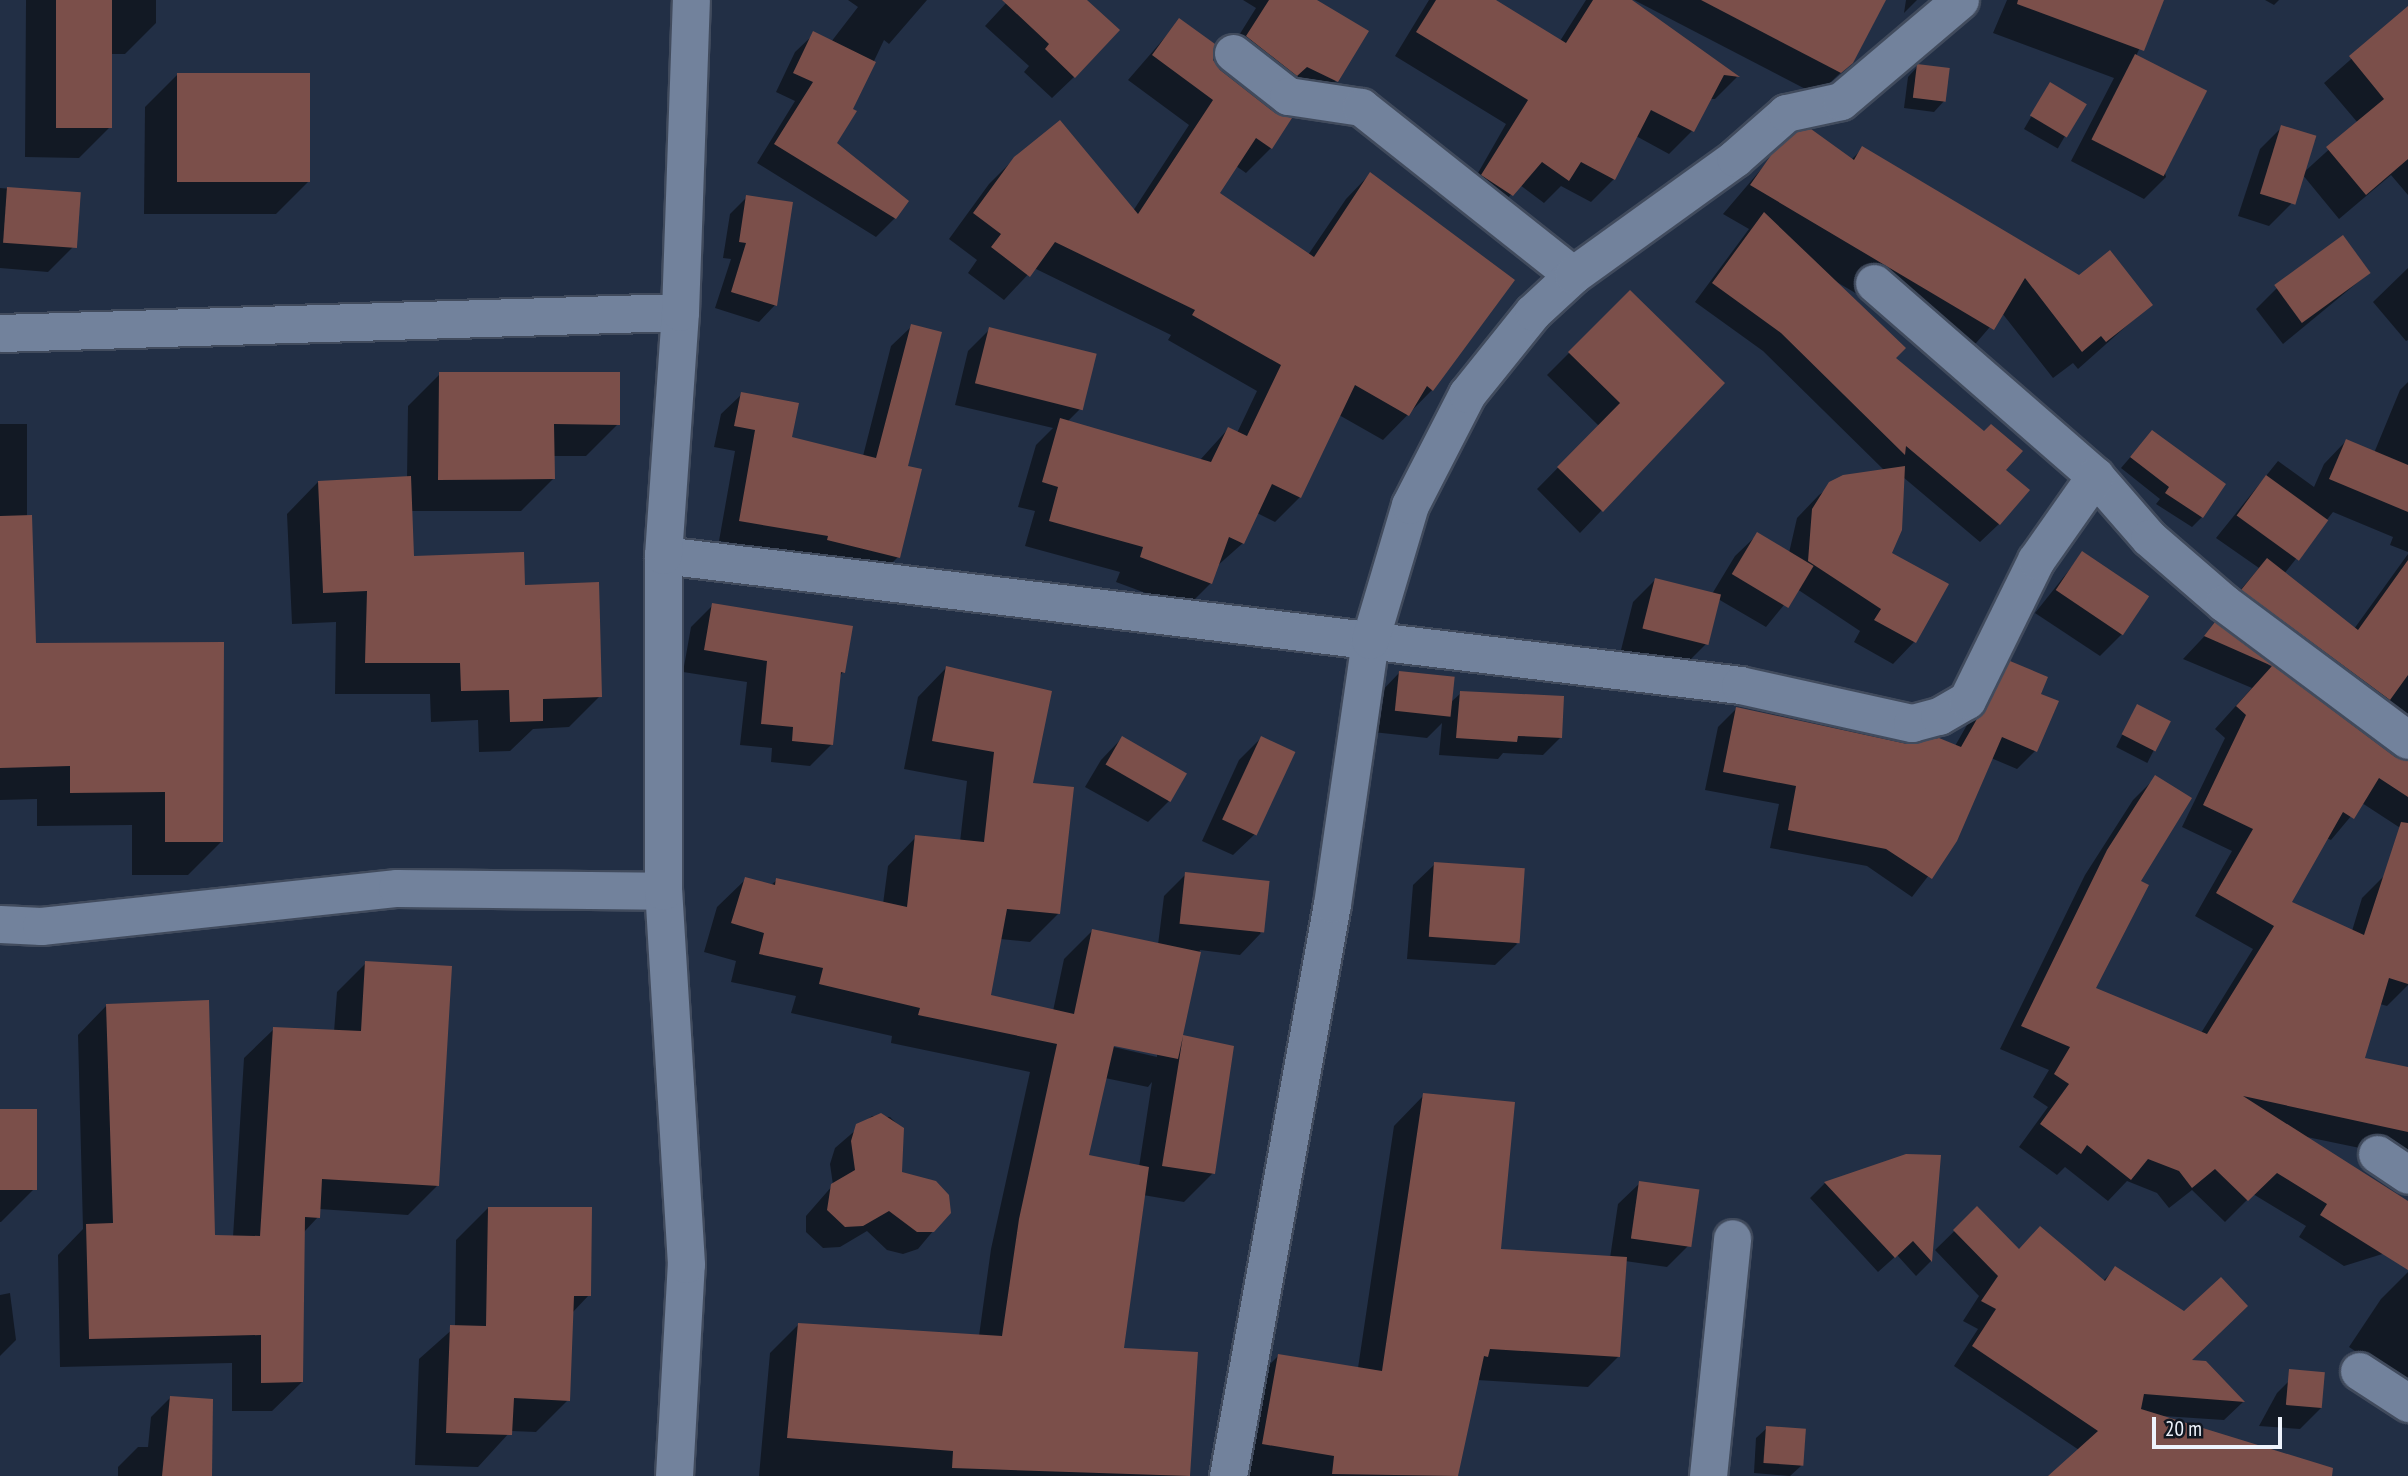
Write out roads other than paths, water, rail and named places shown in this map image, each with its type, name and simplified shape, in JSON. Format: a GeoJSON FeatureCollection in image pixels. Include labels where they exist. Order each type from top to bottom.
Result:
{"type":"FeatureCollection","features":[{"type":"Feature","properties":{"kind":"street"},"geometry":{"type":"LineString","coordinates":[[674,1476],[686,1264],[663,891],[663,555],[680,312],[691,0]]}},
{"type":"Feature","properties":{"kind":"street"},"geometry":{"type":"LineString","coordinates":[[1228,1476],[1332,904],[1370,640],[1410,505],[1467,394],[1533,312],[1573,275],[1735,158],[1786,113],[1841,101],[1960,0]]}},
{"type":"Feature","properties":{"kind":"street"},"geometry":{"type":"LineString","coordinates":[[1233,53],[1288,96],[1361,107],[1573,275]]}},
{"type":"Feature","properties":{"kind":"street"},"geometry":{"type":"LineString","coordinates":[[1874,283],[2095,476],[2149,538],[2224,603],[2408,740]]}},
{"type":"Feature","properties":{"kind":"street"},"geometry":{"type":"LineString","coordinates":[[0,333],[680,312]]}},
{"type":"Feature","properties":{"kind":"street"},"geometry":{"type":"LineString","coordinates":[[663,555],[1740,685],[1912,723],[1939,716],[1967,700],[2036,560],[2095,476]]}},
{"type":"Feature","properties":{"kind":"street"},"geometry":{"type":"LineString","coordinates":[[0,924],[41,926],[397,888],[663,891]]}},
{"type":"Feature","properties":{"kind":"street"},"geometry":{"type":"LineString","coordinates":[[2377,1154],[2408,1175]]}},
{"type":"Feature","properties":{"kind":"street"},"geometry":{"type":"LineString","coordinates":[[1708,1476],[1732,1238]]}},
{"type":"Feature","properties":{"kind":"street"},"geometry":{"type":"LineString","coordinates":[[2359,1371],[2408,1403]]}}]}
